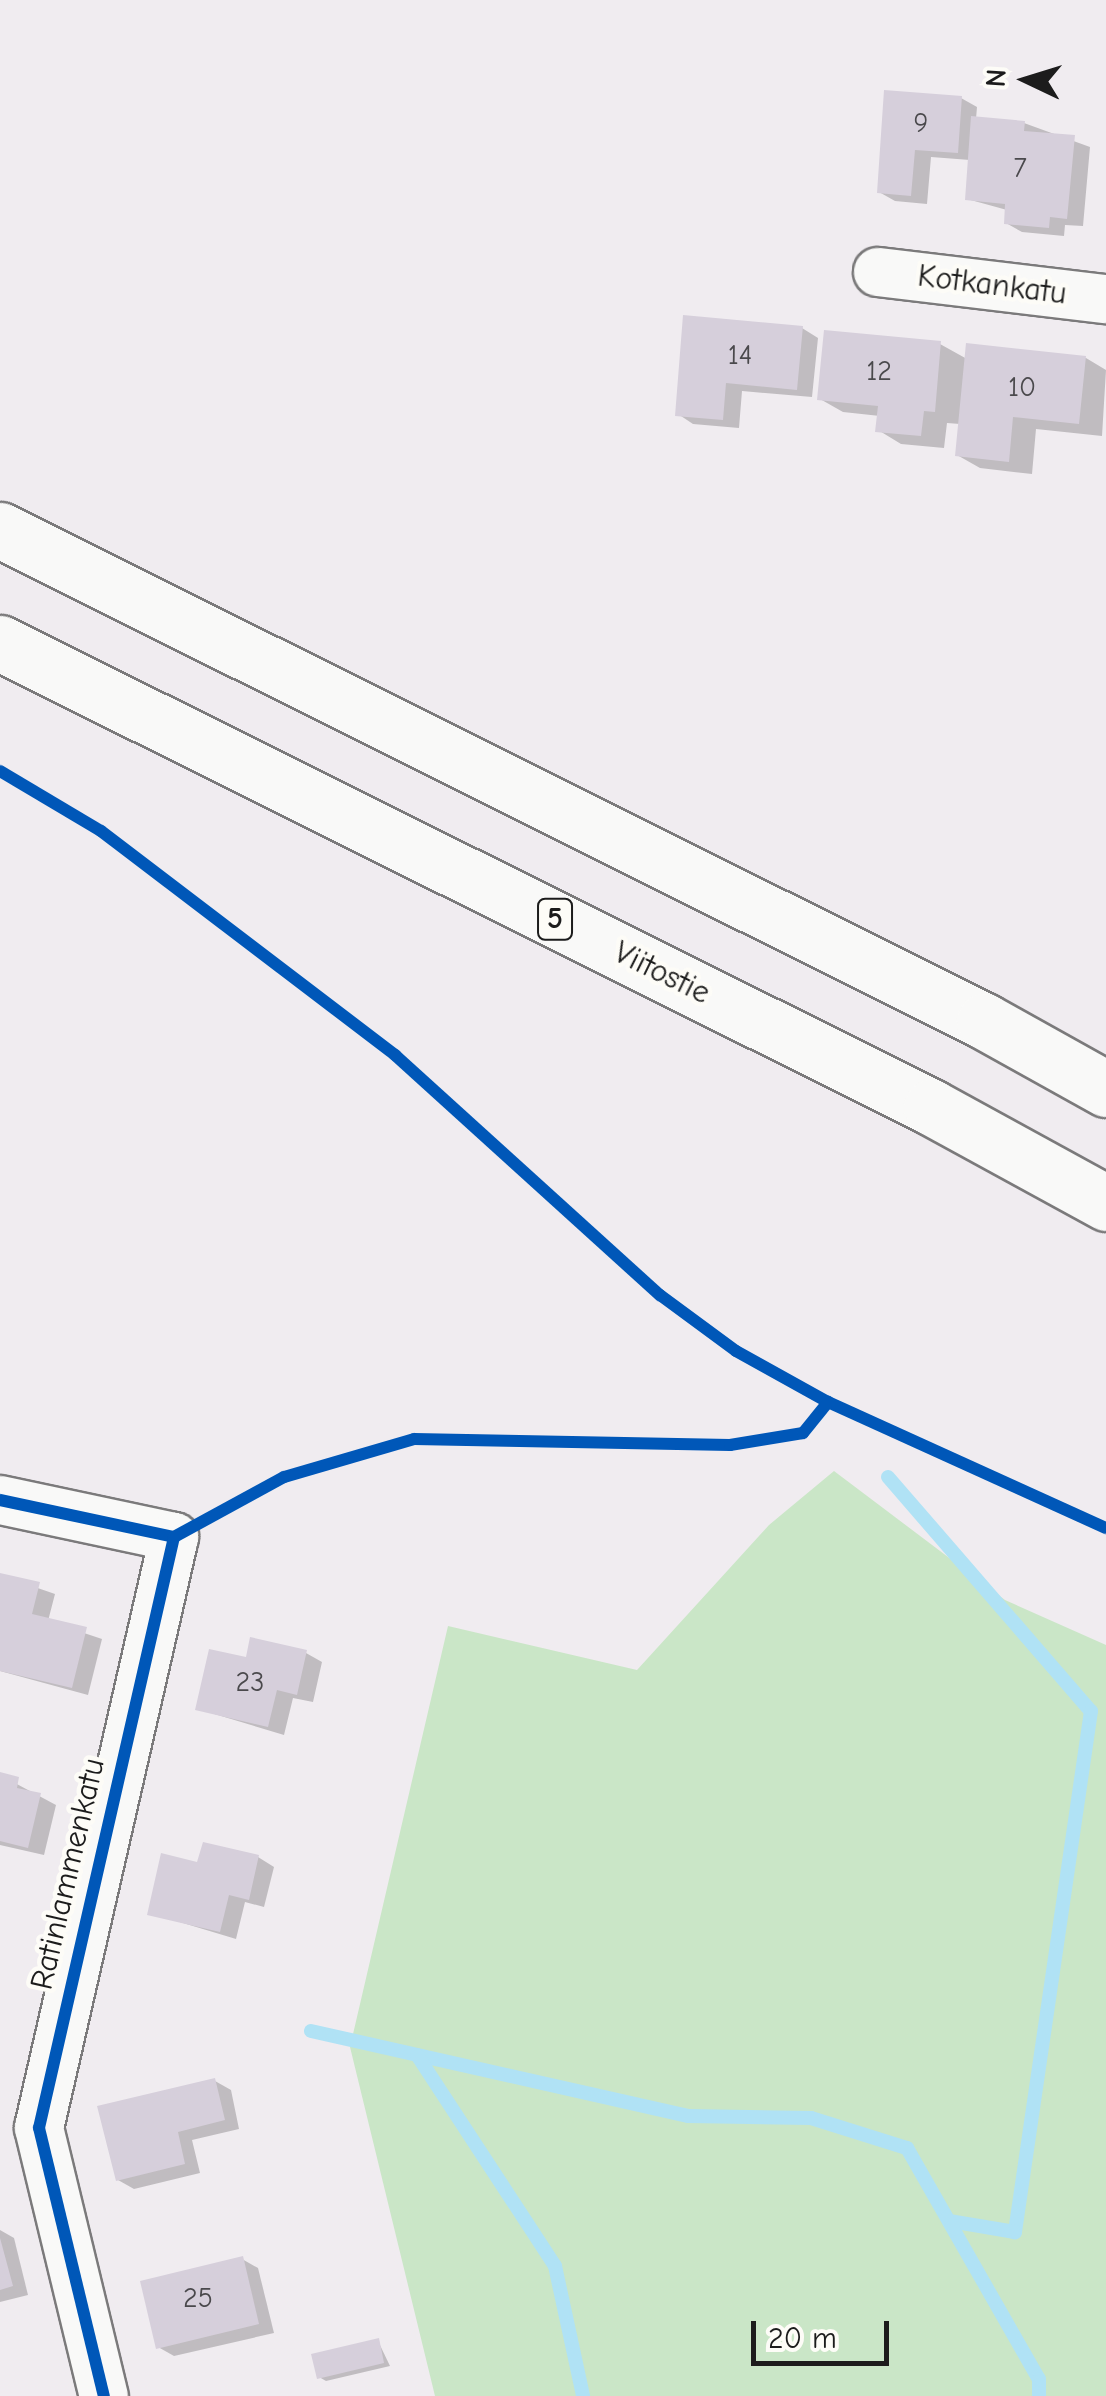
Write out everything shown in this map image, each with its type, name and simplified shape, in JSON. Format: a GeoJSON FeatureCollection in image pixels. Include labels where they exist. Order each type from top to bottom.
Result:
{"type":"FeatureCollection","features":[{"type":"Feature","properties":{"kind":"highway"},"geometry":{"type":"LineString","coordinates":[[0,530],[984,1021],[1106,1089]]}},
{"type":"Feature","properties":{"kind":"highway","name":"Viitostie"},"geometry":{"type":"LineString","coordinates":[[0,644],[932,1107],[1106,1203]]}},
{"type":"Feature","properties":{"kind":"street","name":"Kotkankatu"},"geometry":{"type":"LineString","coordinates":[[878,272],[1106,298]]}},
{"type":"Feature","properties":{"kind":"street","name":"Ratinlammenkatu"},"geometry":{"type":"LineString","coordinates":[[0,1500],[174,1537],[39,2128],[104,2396]]}},
{"type":"Feature","properties":{"kind":"green space"},"geometry":{"type":"Polygon","coordinates":[[[834,1471],[1005,1600],[1106,1645],[1106,2396],[435,2396],[350,2047],[448,1626],[637,1670],[769,1525],[834,1471]]]}},
{"type":"Feature","properties":{"kind":"building"},"geometry":{"type":"Polygon","coordinates":[[[884,90],[962,96],[958,153],[915,150],[911,196],[877,193],[884,90]]]}},
{"type":"Feature","properties":{"kind":"building"},"geometry":{"type":"Polygon","coordinates":[[[971,116],[1025,121],[1024,131],[1075,135],[1067,219],[1050,217],[1049,228],[1004,224],[1005,204],[965,200],[971,116]]]}},
{"type":"Feature","properties":{"kind":"building"},"geometry":{"type":"Polygon","coordinates":[[[683,315],[803,326],[797,390],[726,383],[723,420],[675,416],[683,315]]]}},
{"type":"Feature","properties":{"kind":"building"},"geometry":{"type":"Polygon","coordinates":[[[824,330],[941,341],[935,412],[924,411],[921,436],[875,432],[878,406],[817,400],[824,330]]]}},
{"type":"Feature","properties":{"kind":"building"},"geometry":{"type":"Polygon","coordinates":[[[966,343],[1086,356],[1079,424],[1013,417],[1009,462],[955,456],[966,343]]]}},
{"type":"Feature","properties":{"kind":"building"},"geometry":{"type":"Polygon","coordinates":[[[0,1573],[40,1582],[32,1614],[87,1627],[72,1688],[0,1671],[0,1573]]]}},
{"type":"Feature","properties":{"kind":"building"},"geometry":{"type":"Polygon","coordinates":[[[250,1637],[307,1650],[297,1695],[277,1690],[268,1727],[195,1710],[209,1649],[246,1657],[250,1637]]]}},
{"type":"Feature","properties":{"kind":"building"},"geometry":{"type":"Polygon","coordinates":[[[0,1772],[19,1777],[17,1788],[41,1793],[28,1848],[0,1841],[0,1772]]]}},
{"type":"Feature","properties":{"kind":"building"},"geometry":{"type":"Polygon","coordinates":[[[203,1842],[259,1855],[249,1900],[229,1895],[220,1932],[147,1915],[161,1853],[197,1862],[203,1842]]]}},
{"type":"Feature","properties":{"kind":"building"},"geometry":{"type":"Polygon","coordinates":[[[215,2078],[225,2120],[178,2132],[185,2164],[116,2181],[97,2106],[215,2078]]]}},
{"type":"Feature","properties":{"kind":"building"},"geometry":{"type":"Polygon","coordinates":[[[0,2238],[13,2286],[0,2290],[0,2238]]]}},
{"type":"Feature","properties":{"kind":"building"},"geometry":{"type":"Polygon","coordinates":[[[243,2256],[259,2324],[156,2349],[140,2281],[243,2256]]]}},
{"type":"Feature","properties":{"kind":"building"},"geometry":{"type":"Polygon","coordinates":[[[379,2338],[384,2363],[317,2379],[311,2354],[379,2338]]]}},
{"type":"Feature","properties":{"kind":"waterway"},"geometry":{"type":"LineString","coordinates":[[888,1477],[1091,1711],[1015,2232],[949,2221]]}},
{"type":"Feature","properties":{"kind":"waterway"},"geometry":{"type":"LineString","coordinates":[[311,2031],[688,2116],[811,2118],[907,2148],[1039,2379],[1039,2396]]}},
{"type":"Feature","properties":{"kind":"waterway"},"geometry":{"type":"LineString","coordinates":[[417,2055],[555,2266],[583,2396]]}},
{"type":"Feature","properties":{"kind":"cycle path"},"geometry":{"type":"LineString","coordinates":[[0,771],[101,831],[395,1055],[660,1295],[736,1351],[828,1402],[1106,1528]]}},
{"type":"Feature","properties":{"kind":"cycle path"},"geometry":{"type":"LineString","coordinates":[[174,1537],[284,1477],[414,1439],[730,1445],[803,1433],[828,1402]]}},
{"type":"Feature","properties":{"kind":"cycle path"},"geometry":{"type":"LineString","coordinates":[[0,1500],[174,1537],[39,2128],[104,2396]]}}]}
